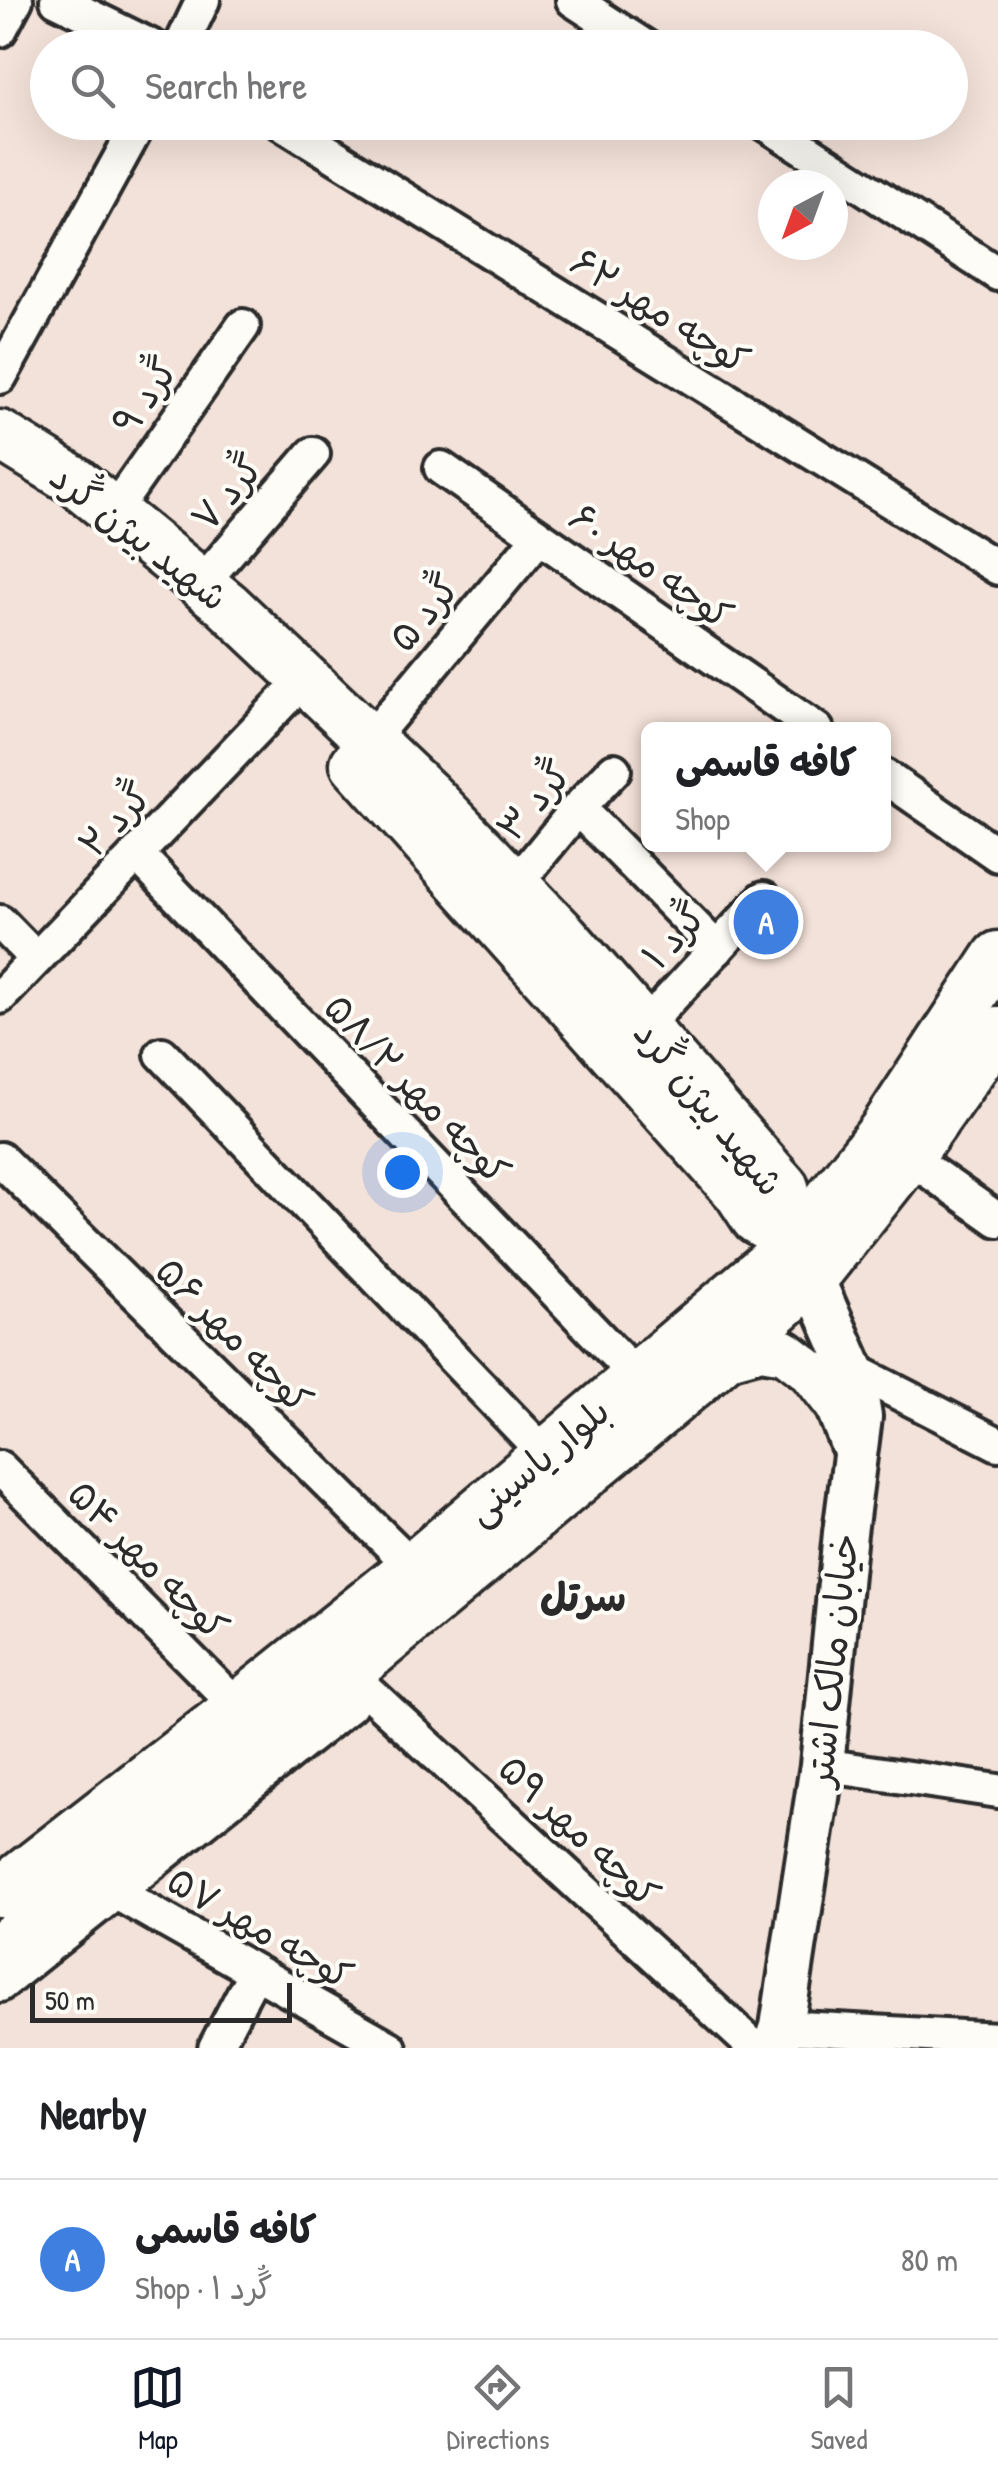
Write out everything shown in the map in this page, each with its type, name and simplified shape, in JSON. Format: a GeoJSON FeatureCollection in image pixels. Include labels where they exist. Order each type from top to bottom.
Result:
{"type":"FeatureCollection","features":[{"type":"Feature","properties":{"kind":"main road","name":"شهید بیژن گُرد"},"geometry":{"type":"LineString","coordinates":[[0,435],[75,480],[228,605],[428,795],[564,936],[784,1187],[804,1260]]}},
{"type":"Feature","properties":{"kind":"main road","name":"شهید بیژن گُرد"},"geometry":{"type":"LineString","coordinates":[[0,462],[48,489],[326,731],[739,1194],[756,1220],[804,1260]]}},
{"type":"Feature","properties":{"kind":"main road","name":"بلوار یاسینی"},"geometry":{"type":"LineString","coordinates":[[0,1948],[103,1886],[721,1358],[804,1260],[998,956]]}},
{"type":"Feature","properties":{"kind":"main road","name":"بلوار یاسینی"},"geometry":{"type":"LineString","coordinates":[[0,1892],[413,1567],[637,1377],[804,1260],[870,1207],[998,1031]]}},
{"type":"Feature","properties":{"kind":"street"},"geometry":{"type":"LineString","coordinates":[[0,30],[16,0]]}},
{"type":"Feature","properties":{"kind":"street"},"geometry":{"type":"LineString","coordinates":[[57,0],[118,30]]}},
{"type":"Feature","properties":{"kind":"street"},"geometry":{"type":"LineString","coordinates":[[189,30],[204,0]]}},
{"type":"Feature","properties":{"kind":"street"},"geometry":{"type":"LineString","coordinates":[[573,0],[619,30]]}},
{"type":"Feature","properties":{"kind":"street"},"geometry":{"type":"LineString","coordinates":[[0,376],[130,140]]}},
{"type":"Feature","properties":{"kind":"street","name":"کوچه مهر ۶۲"},"geometry":{"type":"LineString","coordinates":[[309,140],[998,568]]}},
{"type":"Feature","properties":{"kind":"street"},"geometry":{"type":"LineString","coordinates":[[791,140],[998,274]]}},
{"type":"Feature","properties":{"kind":"street","name":"گُرد ۹"},"geometry":{"type":"LineString","coordinates":[[113,512],[244,326]]}},
{"type":"Feature","properties":{"kind":"street","name":"گُرد ۷"},"geometry":{"type":"LineString","coordinates":[[201,584],[313,454]]}},
{"type":"Feature","properties":{"kind":"street","name":"کوچه مهر ۶۰"},"geometry":{"type":"LineString","coordinates":[[441,468],[805,722]]}},
{"type":"Feature","properties":{"kind":"street","name":"گُرد ۵"},"geometry":{"type":"LineString","coordinates":[[370,740],[539,537]]}},
{"type":"Feature","properties":{"kind":"street","name":"گُرد ۲"},"geometry":{"type":"LineString","coordinates":[[0,997],[287,697]]}},
{"type":"Feature","properties":{"kind":"street","name":"گُرد ۳"},"geometry":{"type":"LineString","coordinates":[[515,885],[614,770]]}},
{"type":"Feature","properties":{"kind":"street"},"geometry":{"type":"LineString","coordinates":[[891,781],[998,855]]}},
{"type":"Feature","properties":{"kind":"street"},"geometry":{"type":"LineString","coordinates":[[578,808],[716,949]]}},
{"type":"Feature","properties":{"kind":"street","name":"کوچه مهر ۵۸/۲"},"geometry":{"type":"LineString","coordinates":[[138,855],[637,1377]]}},
{"type":"Feature","properties":{"kind":"street","name":"گُرد ۱"},"geometry":{"type":"LineString","coordinates":[[643,1028],[764,898]]}},
{"type":"Feature","properties":{"kind":"street"},"geometry":{"type":"LineString","coordinates":[[0,922],[36,959]]}},
{"type":"Feature","properties":{"kind":"street"},"geometry":{"type":"LineString","coordinates":[[162,1054],[546,1454]]}},
{"type":"Feature","properties":{"kind":"street"},"geometry":{"type":"LineString","coordinates":[[909,1158],[998,1220]]}},
{"type":"Feature","properties":{"kind":"street","name":"کوچه مهر ۵۶"},"geometry":{"type":"LineString","coordinates":[[0,1159],[413,1567]]}},
{"type":"Feature","properties":{"kind":"street"},"geometry":{"type":"LineString","coordinates":[[870,1207],[850,1254],[842,1290],[842,1316],[852,1369],[998,1444]]}},
{"type":"Feature","properties":{"kind":"street","name":"خیابان مالک اشتر"},"geometry":{"type":"LineString","coordinates":[[771,2041],[822,1765],[860,1417],[852,1369],[804,1260]]}},
{"type":"Feature","properties":{"kind":"street"},"geometry":{"type":"LineString","coordinates":[[721,1358],[761,1348],[785,1352],[810,1372],[837,1406],[856,1453]]}},
{"type":"Feature","properties":{"kind":"street","name":"کوچه مهر ۵۴"},"geometry":{"type":"LineString","coordinates":[[0,1468],[238,1708]]}},
{"type":"Feature","properties":{"kind":"street","name":"کوچه مهر ۵۹"},"geometry":{"type":"LineString","coordinates":[[348,1673],[771,2041]]}},
{"type":"Feature","properties":{"kind":"street"},"geometry":{"type":"LineString","coordinates":[[822,1765],[998,1792]]}},
{"type":"Feature","properties":{"kind":"street"},"geometry":{"type":"LineString","coordinates":[[0,1986],[103,1886]]}},
{"type":"Feature","properties":{"kind":"street","name":"کوچه مهر ۵۷"},"geometry":{"type":"LineString","coordinates":[[103,1886],[390,2048]]}},
{"type":"Feature","properties":{"kind":"street"},"geometry":{"type":"LineString","coordinates":[[216,2048],[255,1972]]}},
{"type":"Feature","properties":{"kind":"street"},"geometry":{"type":"LineString","coordinates":[[771,2041],[998,2039]]}},
{"type":"Feature","properties":{"kind":"place","name":"کافه قاسمی"},"geometry":{"type":"Point","coordinates":[766,922]}},
{"type":"Feature","properties":{"kind":"district","name":"سرتل"},"geometry":{"type":"Point","coordinates":[583,1597]}}]}
